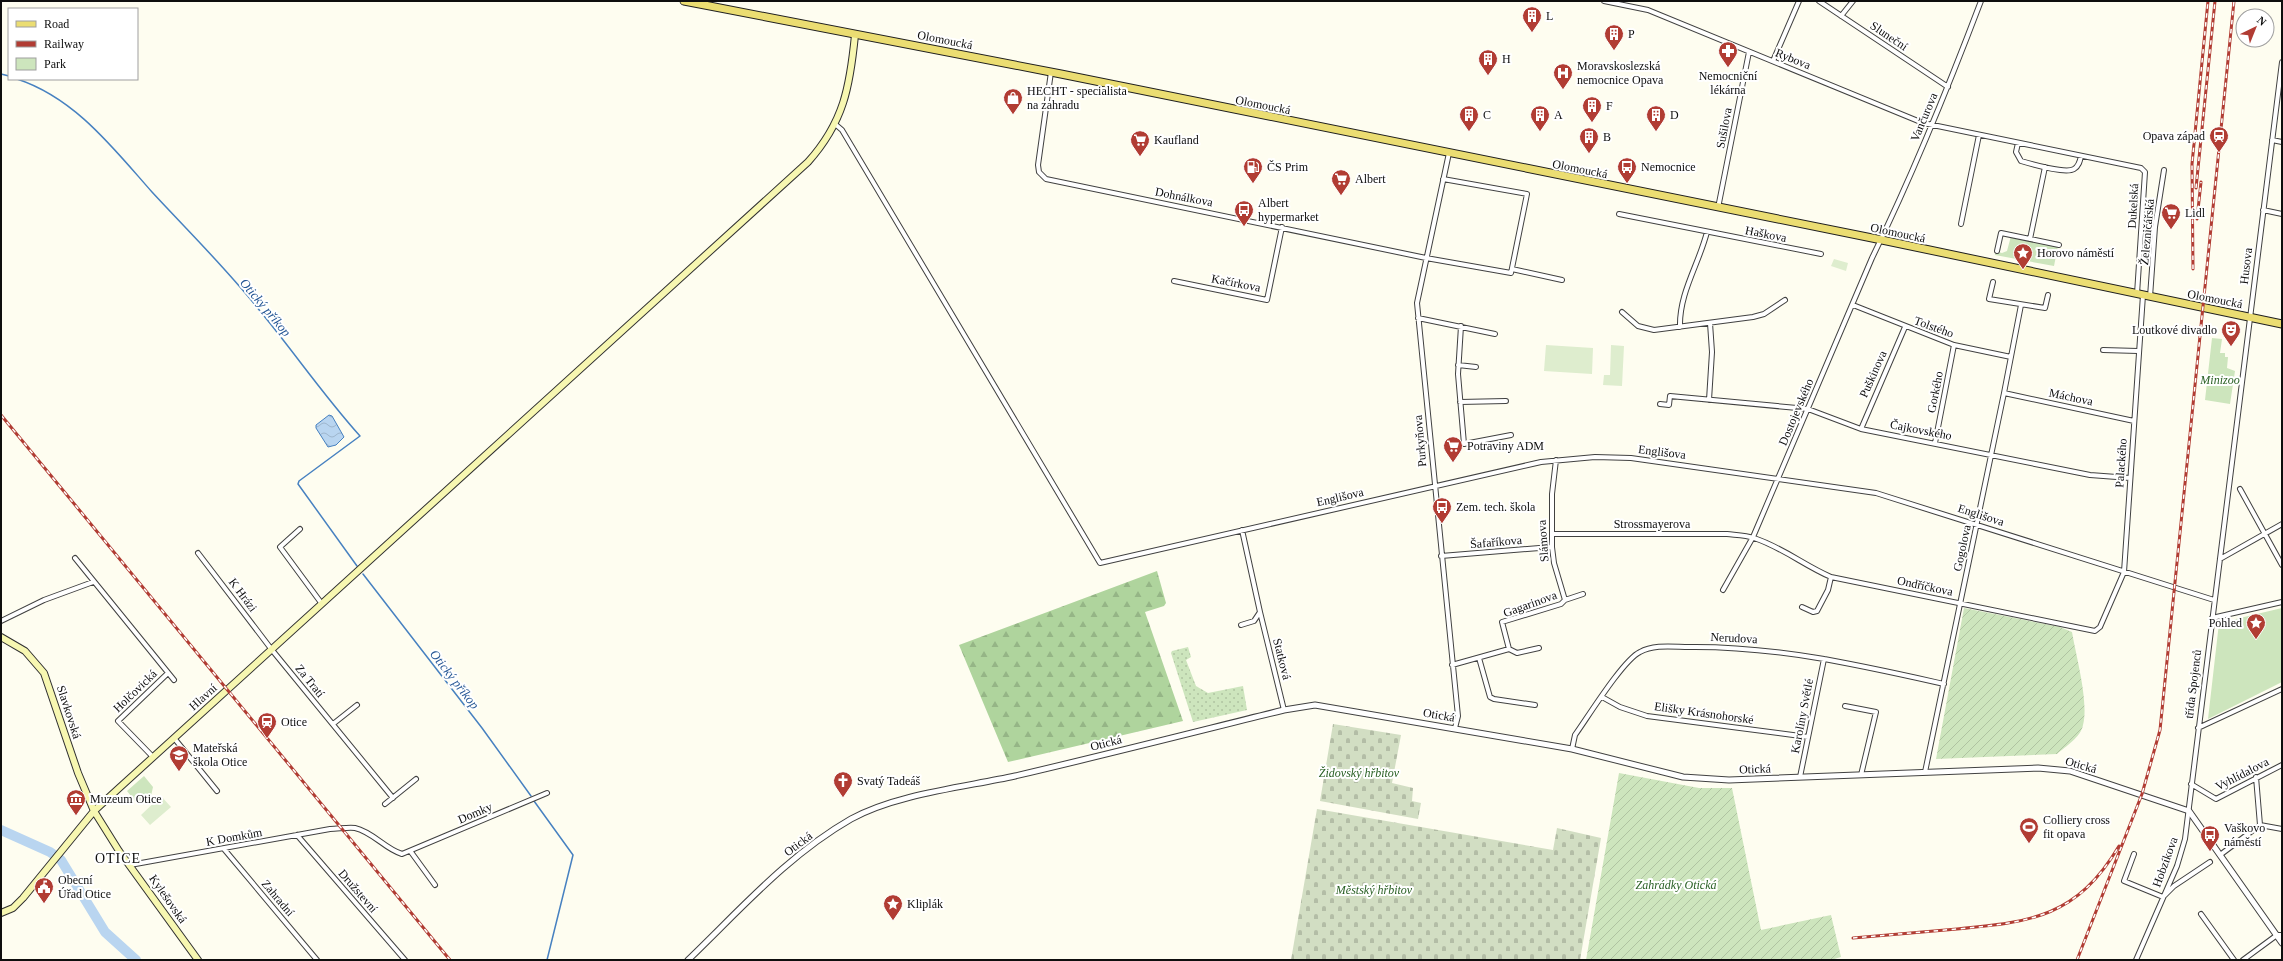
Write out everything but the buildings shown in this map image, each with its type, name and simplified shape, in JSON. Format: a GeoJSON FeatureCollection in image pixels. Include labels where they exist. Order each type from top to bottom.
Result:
{"type":"FeatureCollection","features":[{"type":"Feature","properties":{"kind":"main road","name":"Olomoucká"},"geometry":{"type":"LineString","coordinates":[[684,1],[1051,72],[1882,240],[2282,324]]}},
{"type":"Feature","properties":{"kind":"main road","name":"Hlavní"},"geometry":{"type":"LineString","coordinates":[[1,913],[19,903],[94,811],[802,169],[821,147],[835,124],[848,90],[855,35]]}},
{"type":"Feature","properties":{"kind":"main road","name":"Slavkovská"},"geometry":{"type":"LineString","coordinates":[[1,637],[25,651],[44,673],[78,773],[94,811]]}},
{"type":"Feature","properties":{"kind":"main road","name":"Kylešovská"},"geometry":{"type":"LineString","coordinates":[[94,811],[130,865],[198,960]]}},
{"type":"Feature","properties":{"kind":"street","name":"Rybova"},"geometry":{"type":"LineString","coordinates":[[1604,1],[1648,10],[1931,125],[2141,168]]}},
{"type":"Feature","properties":{"kind":"street"},"geometry":{"type":"LineString","coordinates":[[1773,61],[1799,1]]}},
{"type":"Feature","properties":{"kind":"street","name":"Sluneční"},"geometry":{"type":"LineString","coordinates":[[1818,1],[1948,87]]}},
{"type":"Feature","properties":{"kind":"street"},"geometry":{"type":"LineString","coordinates":[[1841,16],[1854,1]]}},
{"type":"Feature","properties":{"kind":"street","name":"Vančurova"},"geometry":{"type":"LineString","coordinates":[[1882,240],[1948,87],[1981,1]]}},
{"type":"Feature","properties":{"kind":"street","name":"Sušilova"},"geometry":{"type":"LineString","coordinates":[[1718,208],[1750,52]]}},
{"type":"Feature","properties":{"kind":"street","name":"Husova"},"geometry":{"type":"LineString","coordinates":[[2220,559],[2282,62]]}},
{"type":"Feature","properties":{"kind":"street","name":"Dohnálkova"},"geometry":{"type":"LineString","coordinates":[[1051,72],[1038,165],[1039,172],[1043,178],[1426,258]]}},
{"type":"Feature","properties":{"kind":"street","name":"Englišova"},"geometry":{"type":"LineString","coordinates":[[835,124],[842,130],[1100,562],[1434,486],[1556,460],[1595,457],[1631,458],[1876,493],[2214,600]]}},
{"type":"Feature","properties":{"kind":"street"},"geometry":{"type":"LineString","coordinates":[[1961,224],[1979,135]]}},
{"type":"Feature","properties":{"kind":"street"},"geometry":{"type":"LineString","coordinates":[[2272,140],[2282,142]]}},
{"type":"Feature","properties":{"kind":"street"},"geometry":{"type":"LineString","coordinates":[[2018,143],[2016,152],[2021,162],[2045,167],[2068,171],[2073,170],[2078,166],[2081,156]]}},
{"type":"Feature","properties":{"kind":"street","name":"Purkyňova"},"geometry":{"type":"LineString","coordinates":[[1449,153],[1417,303],[1458,716],[1455,728]]}},
{"type":"Feature","properties":{"kind":"street"},"geometry":{"type":"LineString","coordinates":[[2030,239],[2045,167]]}},
{"type":"Feature","properties":{"kind":"street","name":"Dukelská"},"geometry":{"type":"LineString","coordinates":[[2141,168],[2145,172],[2144,295]]}},
{"type":"Feature","properties":{"kind":"street","name":"Železničářská"},"geometry":{"type":"LineString","coordinates":[[2144,295],[2164,170]]}},
{"type":"Feature","properties":{"kind":"street"},"geometry":{"type":"LineString","coordinates":[[1426,258],[1511,273],[1527,194],[1443,179]]}},
{"type":"Feature","properties":{"kind":"street"},"geometry":{"type":"LineString","coordinates":[[2263,210],[2282,214]]}},
{"type":"Feature","properties":{"kind":"street","name":"Haškova"},"geometry":{"type":"LineString","coordinates":[[1619,214],[1821,254]]}},
{"type":"Feature","properties":{"kind":"street","name":"Kačírkova"},"geometry":{"type":"LineString","coordinates":[[1174,281],[1267,300],[1282,227]]}},
{"type":"Feature","properties":{"kind":"street"},"geometry":{"type":"LineString","coordinates":[[1680,327],[1681,313],[1691,274],[1707,232]]}},
{"type":"Feature","properties":{"kind":"street"},"geometry":{"type":"LineString","coordinates":[[1997,251],[2001,233],[2059,245]]}},
{"type":"Feature","properties":{"kind":"street","name":"Dostojevského"},"geometry":{"type":"LineString","coordinates":[[1723,590],[1753,537],[1872,258],[1882,240]]}},
{"type":"Feature","properties":{"kind":"street"},"geometry":{"type":"LineString","coordinates":[[1512,268],[1562,280]]}},
{"type":"Feature","properties":{"kind":"street"},"geometry":{"type":"LineString","coordinates":[[1993,282],[1989,299],[2045,308],[2048,295]]}},
{"type":"Feature","properties":{"kind":"street","name":"Palackého"},"geometry":{"type":"LineString","coordinates":[[2100,627],[2124,572],[2138,351],[2144,295]]}},
{"type":"Feature","properties":{"kind":"street"},"geometry":{"type":"LineString","coordinates":[[1622,312],[1644,329],[1654,330],[1753,317],[1764,314],[1785,300]]}},
{"type":"Feature","properties":{"kind":"street","name":"Tolstého"},"geometry":{"type":"LineString","coordinates":[[1853,305],[1905,327],[1954,345],[2011,357]]}},
{"type":"Feature","properties":{"kind":"street","name":"Gogolova"},"geometry":{"type":"LineString","coordinates":[[1926,772],[2021,305]]}},
{"type":"Feature","properties":{"kind":"street"},"geometry":{"type":"LineString","coordinates":[[1418,318],[1495,334]]}},
{"type":"Feature","properties":{"kind":"street"},"geometry":{"type":"LineString","coordinates":[[1709,400],[1712,352],[1710,323]]}},
{"type":"Feature","properties":{"kind":"street"},"geometry":{"type":"LineString","coordinates":[[1461,326],[1458,365],[1464,444],[1511,435]]}},
{"type":"Feature","properties":{"kind":"street","name":"Puškinova"},"geometry":{"type":"LineString","coordinates":[[1860,428],[1905,327]]}},
{"type":"Feature","properties":{"kind":"street","name":"Gorkého"},"geometry":{"type":"LineString","coordinates":[[1935,443],[1954,345]]}},
{"type":"Feature","properties":{"kind":"street"},"geometry":{"type":"LineString","coordinates":[[2103,350],[2138,351]]}},
{"type":"Feature","properties":{"kind":"street"},"geometry":{"type":"LineString","coordinates":[[1458,365],[1476,367]]}},
{"type":"Feature","properties":{"kind":"street","name":"Máchova"},"geometry":{"type":"LineString","coordinates":[[2004,393],[2134,421]]}},
{"type":"Feature","properties":{"kind":"street","name":"Čajkovského"},"geometry":{"type":"LineString","coordinates":[[1660,404],[1669,405],[1670,396],[1808,409],[1860,428],[2090,475],[2130,478]]}},
{"type":"Feature","properties":{"kind":"street"},"geometry":{"type":"LineString","coordinates":[[1460,402],[1506,401]]}},
{"type":"Feature","properties":{"kind":"street","name":"Slámova"},"geometry":{"type":"LineString","coordinates":[[1556,460],[1552,547],[1554,563],[1565,600]]}},
{"type":"Feature","properties":{"kind":"street"},"geometry":{"type":"LineString","coordinates":[[2240,489],[2282,565]]}},
{"type":"Feature","properties":{"kind":"street"},"geometry":{"type":"LineString","coordinates":[[2220,559],[2282,524]]}},
{"type":"Feature","properties":{"kind":"street"},"geometry":{"type":"LineString","coordinates":[[300,529],[280,547],[322,604]]}},
{"type":"Feature","properties":{"kind":"street"},"geometry":{"type":"LineString","coordinates":[[1241,626],[1254,621],[1260,612],[1242,530]]}},
{"type":"Feature","properties":{"kind":"street","name":"Strossmayerova"},"geometry":{"type":"LineString","coordinates":[[1552,534],[1727,534],[1753,537]]}},
{"type":"Feature","properties":{"kind":"street","name":"Ondříčkova"},"geometry":{"type":"LineString","coordinates":[[1753,537],[1773,546],[1812,569],[1832,577],[2094,631],[2100,627]]}},
{"type":"Feature","properties":{"kind":"street","name":"Šafaříkova"},"geometry":{"type":"LineString","coordinates":[[1441,556],[1552,547]]}},
{"type":"Feature","properties":{"kind":"street","name":"K Hrázi"},"geometry":{"type":"LineString","coordinates":[[198,553],[272,650]]}},
{"type":"Feature","properties":{"kind":"street","name":"Holčovická"},"geometry":{"type":"LineString","coordinates":[[75,558],[174,680]]}},
{"type":"Feature","properties":{"kind":"street","name":"třída Spojenců"},"geometry":{"type":"LineString","coordinates":[[2189,811],[2191,784],[2220,559]]}},
{"type":"Feature","properties":{"kind":"street"},"geometry":{"type":"LineString","coordinates":[[1802,607],[1813,612],[1817,611],[1828,590],[1832,577]]}},
{"type":"Feature","properties":{"kind":"street"},"geometry":{"type":"LineString","coordinates":[[1,621],[44,600],[94,582]]}},
{"type":"Feature","properties":{"kind":"street"},"geometry":{"type":"LineString","coordinates":[[1565,600],[1583,594]]}},
{"type":"Feature","properties":{"kind":"street","name":"Gagarinova"},"geometry":{"type":"LineString","coordinates":[[1509,649],[1502,622],[1561,604],[1565,600]]}},
{"type":"Feature","properties":{"kind":"street"},"geometry":{"type":"LineString","coordinates":[[2212,618],[2282,602]]}},
{"type":"Feature","properties":{"kind":"street","name":"Statková"},"geometry":{"type":"LineString","coordinates":[[1260,612],[1284,710]]}},
{"type":"Feature","properties":{"kind":"street","name":"Nerudova"},"geometry":{"type":"LineString","coordinates":[[1572,749],[1575,735],[1625,666],[1640,652],[1659,647],[1724,646],[1788,652],[1944,684]]}},
{"type":"Feature","properties":{"kind":"street"},"geometry":{"type":"LineString","coordinates":[[1452,665],[1509,649],[1518,653],[1539,648]]}},
{"type":"Feature","properties":{"kind":"street","name":"Za Tratí"},"geometry":{"type":"LineString","coordinates":[[272,650],[393,798]]}},
{"type":"Feature","properties":{"kind":"street"},"geometry":{"type":"LineString","coordinates":[[1479,658],[1490,697],[1494,699],[1535,705]]}},
{"type":"Feature","properties":{"kind":"street","name":"Karolíny Světlé"},"geometry":{"type":"LineString","coordinates":[[1800,777],[1824,659]]}},
{"type":"Feature","properties":{"kind":"street","name":"Holčovická"},"geometry":{"type":"LineString","coordinates":[[153,757],[118,721],[168,673]]}},
{"type":"Feature","properties":{"kind":"street"},"geometry":{"type":"LineString","coordinates":[[2198,728],[2282,689]]}},
{"type":"Feature","properties":{"kind":"street","name":"Elišky Krásnohorské"},"geometry":{"type":"LineString","coordinates":[[1602,697],[1620,706],[1655,716],[1808,737]]}},
{"type":"Feature","properties":{"kind":"street"},"geometry":{"type":"LineString","coordinates":[[333,724],[357,705]]}},
{"type":"Feature","properties":{"kind":"street","name":"Otická"},"geometry":{"type":"LineString","coordinates":[[688,960],[794,857],[851,819],[866,812],[906,799],[1016,776],[1304,706],[1324,706],[1572,749],[1687,778],[1729,780],[2055,768],[2092,778],[2189,811]]}},
{"type":"Feature","properties":{"kind":"street"},"geometry":{"type":"LineString","coordinates":[[1845,706],[1876,712],[1861,775]]}},
{"type":"Feature","properties":{"kind":"street"},"geometry":{"type":"LineString","coordinates":[[174,738],[217,791]]}},
{"type":"Feature","properties":{"kind":"street","name":"Vyhlídalova"},"geometry":{"type":"LineString","coordinates":[[2191,784],[2216,799],[2256,777],[2282,765]]}},
{"type":"Feature","properties":{"kind":"street"},"geometry":{"type":"LineString","coordinates":[[2256,777],[2260,825]]}},
{"type":"Feature","properties":{"kind":"street"},"geometry":{"type":"LineString","coordinates":[[385,804],[416,779]]}},
{"type":"Feature","properties":{"kind":"street","name":"Domky"},"geometry":{"type":"LineString","coordinates":[[411,852],[548,793]]}},
{"type":"Feature","properties":{"kind":"street"},"geometry":{"type":"LineString","coordinates":[[2189,811],[2279,935],[2282,943]]}},
{"type":"Feature","properties":{"kind":"street","name":"Hobzíkova"},"geometry":{"type":"LineString","coordinates":[[2136,960],[2182,851],[2189,811]]}},
{"type":"Feature","properties":{"kind":"street"},"geometry":{"type":"LineString","coordinates":[[2220,855],[2260,825],[2282,829]]}},
{"type":"Feature","properties":{"kind":"street","name":"K Domkům"},"geometry":{"type":"LineString","coordinates":[[130,865],[340,828],[354,828],[363,831],[402,854],[411,852]]}},
{"type":"Feature","properties":{"kind":"street","name":"Družstevní"},"geometry":{"type":"LineString","coordinates":[[297,835],[405,960]]}},
{"type":"Feature","properties":{"kind":"street","name":"Zahradní"},"geometry":{"type":"LineString","coordinates":[[224,849],[317,960]]}},
{"type":"Feature","properties":{"kind":"street"},"geometry":{"type":"LineString","coordinates":[[411,852],[435,885]]}},
{"type":"Feature","properties":{"kind":"street"},"geometry":{"type":"LineString","coordinates":[[2134,854],[2124,881],[2163,897]]}},
{"type":"Feature","properties":{"kind":"street","name":"Hobzíkova"},"geometry":{"type":"LineString","coordinates":[[2163,897],[2174,886],[2210,862]]}},
{"type":"Feature","properties":{"kind":"street"},"geometry":{"type":"LineString","coordinates":[[2201,914],[2234,960]]}},
{"type":"Feature","properties":{"kind":"street"},"geometry":{"type":"LineString","coordinates":[[2243,960],[2279,935]]}},
{"type":"Feature","properties":{"kind":"green space"},"geometry":{"type":"Polygon","coordinates":[[[2011,236],[2058,246],[2054,266],[1995,255],[1995,251],[2002,253],[2007,251],[2011,236]]]}},
{"type":"Feature","properties":{"kind":"green space"},"geometry":{"type":"Polygon","coordinates":[[[1834,259],[1848,263],[1846,271],[1831,266],[1834,259]]]}},
{"type":"Feature","properties":{"kind":"green space","name":"Minizoo"},"geometry":{"type":"Polygon","coordinates":[[[2212,338],[2222,339],[2220,353],[2225,353],[2225,357],[2228,357],[2227,368],[2235,371],[2230,404],[2205,400],[2212,338]]]}},
{"type":"Feature","properties":{"kind":"green space"},"geometry":{"type":"Polygon","coordinates":[[[1546,345],[1593,348],[1592,374],[1544,371],[1546,345]]]}},
{"type":"Feature","properties":{"kind":"green space"},"geometry":{"type":"Polygon","coordinates":[[[1611,345],[1624,346],[1622,386],[1603,385],[1604,375],[1610,375],[1611,345]]]}},
{"type":"Feature","properties":{"kind":"green space"},"geometry":{"type":"Polygon","coordinates":[[[1157,571],[1166,603],[1164,606],[1145,612],[1183,721],[1008,762],[959,645],[1157,571]]]}},
{"type":"Feature","properties":{"kind":"green space"},"geometry":{"type":"Polygon","coordinates":[[[1964,608],[2060,627],[2072,632],[2083,692],[2083,725],[2082,729],[2073,741],[2057,754],[1936,759],[1964,608]]]}},
{"type":"Feature","properties":{"kind":"green space"},"geometry":{"type":"Polygon","coordinates":[[[2282,608],[2282,682],[2208,719],[2219,623],[2282,608]]]}},
{"type":"Feature","properties":{"kind":"green space"},"geometry":{"type":"Polygon","coordinates":[[[1188,647],[1191,657],[1186,660],[1196,686],[1208,693],[1243,686],[1247,710],[1193,722],[1171,653],[1172,651],[1188,647]]]}},
{"type":"Feature","properties":{"kind":"green space","name":"Židovský hřbitov"},"geometry":{"type":"Polygon","coordinates":[[[1333,724],[1401,735],[1392,783],[1413,788],[1412,801],[1421,803],[1418,819],[1320,801],[1333,724]]]}},
{"type":"Feature","properties":{"kind":"green space","name":"Zahrádky Otická"},"geometry":{"type":"Polygon","coordinates":[[[1619,773],[1699,788],[1732,788],[1761,930],[1831,915],[1841,957],[1831,960],[1586,960],[1619,773]]]}},
{"type":"Feature","properties":{"kind":"green space"},"geometry":{"type":"Polygon","coordinates":[[[144,776],[153,787],[151,796],[144,802],[135,801],[127,791],[144,776]]]}},
{"type":"Feature","properties":{"kind":"green space"},"geometry":{"type":"Polygon","coordinates":[[[161,796],[171,807],[150,825],[141,815],[161,796]]]}},
{"type":"Feature","properties":{"kind":"green space","name":"Městský hřbitov"},"geometry":{"type":"Polygon","coordinates":[[[1317,809],[1553,850],[1557,828],[1601,838],[1580,960],[1291,960],[1317,809]]]}},
{"type":"Feature","properties":{"kind":"water"},"geometry":{"type":"Polygon","coordinates":[[[329,415],[332,416],[344,437],[336,445],[328,447],[316,428],[316,425],[329,415]]]}},
{"type":"Feature","properties":{"kind":"waterway","name":"Otický příkop"},"geometry":{"type":"LineString","coordinates":[[1,74],[8,76]]}},
{"type":"Feature","properties":{"kind":"waterway","name":"Otický příkop"},"geometry":{"type":"LineString","coordinates":[[19,80],[57,98],[92,126],[123,158],[152,192],[247,295],[360,436],[299,481],[298,484],[357,566]]}},
{"type":"Feature","properties":{"kind":"waterway","name":"Otický příkop"},"geometry":{"type":"LineString","coordinates":[[363,574],[482,728],[531,796]]}},
{"type":"Feature","properties":{"kind":"waterway","name":"Otický příkop"},"geometry":{"type":"LineString","coordinates":[[534,801],[573,855],[547,960]]}},
{"type":"Feature","properties":{"kind":"waterway"},"geometry":{"type":"LineString","coordinates":[[1,830],[50,852],[61,860],[105,932],[136,960]]}},
{"type":"Feature","properties":{"kind":"railway"},"geometry":{"type":"LineString","coordinates":[[2193,269],[2192,164],[2208,1]]}},
{"type":"Feature","properties":{"kind":"railway"},"geometry":{"type":"LineString","coordinates":[[2196,188],[2215,1]]}},
{"type":"Feature","properties":{"kind":"railway"},"geometry":{"type":"LineString","coordinates":[[2077,960],[2142,794],[2160,730],[2234,1]]}},
{"type":"Feature","properties":{"kind":"railway"},"geometry":{"type":"LineString","coordinates":[[2197,219],[2201,182]]}},
{"type":"Feature","properties":{"kind":"railway"},"geometry":{"type":"LineString","coordinates":[[1,415],[450,960]]}},
{"type":"Feature","properties":{"kind":"railway"},"geometry":{"type":"LineString","coordinates":[[1853,938],[2008,923],[2050,912],[2069,902],[2087,888],[2103,870],[2119,846]]}},
{"type":"Feature","properties":{"kind":"place","name":"L"},"geometry":{"type":"Point","coordinates":[1532,33]}},
{"type":"Feature","properties":{"kind":"place","name":"P"},"geometry":{"type":"Point","coordinates":[1614,51]}},
{"type":"Feature","properties":{"kind":"place","name":"Nemocniční lékárna"},"geometry":{"type":"Point","coordinates":[1728,68]}},
{"type":"Feature","properties":{"kind":"place","name":"H"},"geometry":{"type":"Point","coordinates":[1488,76]}},
{"type":"Feature","properties":{"kind":"place","name":"Moravskoslezská nemocnice Opava"},"geometry":{"type":"Point","coordinates":[1563,90]}},
{"type":"Feature","properties":{"kind":"place","name":"HECHT - specialista na zahradu"},"geometry":{"type":"Point","coordinates":[1013,115]}},
{"type":"Feature","properties":{"kind":"place","name":"F"},"geometry":{"type":"Point","coordinates":[1592,123]}},
{"type":"Feature","properties":{"kind":"place","name":"C"},"geometry":{"type":"Point","coordinates":[1469,132]}},
{"type":"Feature","properties":{"kind":"place","name":"A"},"geometry":{"type":"Point","coordinates":[1540,132]}},
{"type":"Feature","properties":{"kind":"place","name":"D"},"geometry":{"type":"Point","coordinates":[1656,132]}},
{"type":"Feature","properties":{"kind":"place","name":"Opava západ"},"geometry":{"type":"Point","coordinates":[2219,153]}},
{"type":"Feature","properties":{"kind":"place","name":"B"},"geometry":{"type":"Point","coordinates":[1589,154]}},
{"type":"Feature","properties":{"kind":"place","name":"Kaufland"},"geometry":{"type":"Point","coordinates":[1140,157]}},
{"type":"Feature","properties":{"kind":"place","name":"ČS Prim"},"geometry":{"type":"Point","coordinates":[1253,184]}},
{"type":"Feature","properties":{"kind":"place","name":"Nemocnice"},"geometry":{"type":"Point","coordinates":[1627,184]}},
{"type":"Feature","properties":{"kind":"place","name":"Albert"},"geometry":{"type":"Point","coordinates":[1341,196]}},
{"type":"Feature","properties":{"kind":"place","name":"Albert hypermarket"},"geometry":{"type":"Point","coordinates":[1244,227]}},
{"type":"Feature","properties":{"kind":"place","name":"Lidl"},"geometry":{"type":"Point","coordinates":[2171,230]}},
{"type":"Feature","properties":{"kind":"place","name":"Horovo náměstí"},"geometry":{"type":"Point","coordinates":[2023,270]}},
{"type":"Feature","properties":{"kind":"place","name":"Loutkové divadlo"},"geometry":{"type":"Point","coordinates":[2231,347]}},
{"type":"Feature","properties":{"kind":"place","name":"Potraviny ADM"},"geometry":{"type":"Point","coordinates":[1453,463]}},
{"type":"Feature","properties":{"kind":"place","name":"Zem. tech. škola"},"geometry":{"type":"Point","coordinates":[1442,524]}},
{"type":"Feature","properties":{"kind":"place","name":"Pohled"},"geometry":{"type":"Point","coordinates":[2256,640]}},
{"type":"Feature","properties":{"kind":"place","name":"Otice"},"geometry":{"type":"Point","coordinates":[267,739]}},
{"type":"Feature","properties":{"kind":"place","name":"Mateřská škola Otice"},"geometry":{"type":"Point","coordinates":[179,772]}},
{"type":"Feature","properties":{"kind":"place","name":"Svatý Tadeáš"},"geometry":{"type":"Point","coordinates":[843,798]}},
{"type":"Feature","properties":{"kind":"place","name":"Muzeum Otice"},"geometry":{"type":"Point","coordinates":[76,816]}},
{"type":"Feature","properties":{"kind":"place","name":"Colliery cross fit opava"},"geometry":{"type":"Point","coordinates":[2029,844]}},
{"type":"Feature","properties":{"kind":"place","name":"Vaškovo náměstí"},"geometry":{"type":"Point","coordinates":[2210,852]}},
{"type":"Feature","properties":{"kind":"place","name":"Obecní Úřad Otice"},"geometry":{"type":"Point","coordinates":[44,904]}},
{"type":"Feature","properties":{"kind":"place","name":"Kliplák"},"geometry":{"type":"Point","coordinates":[893,921]}},
{"type":"Feature","properties":{"kind":"district","name":"OTICE"},"geometry":{"type":"Point","coordinates":[118,858]}}]}
